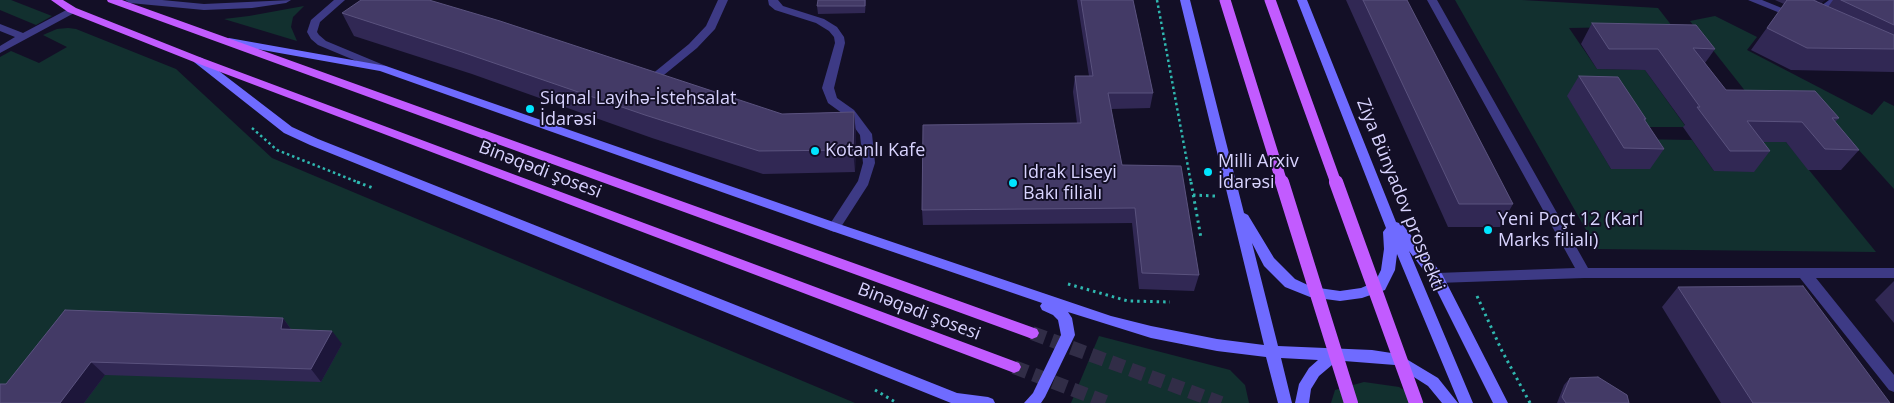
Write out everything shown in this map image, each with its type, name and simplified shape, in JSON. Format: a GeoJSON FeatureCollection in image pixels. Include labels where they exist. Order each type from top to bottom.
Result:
{"type":"FeatureCollection","features":[{"type":"Feature","properties":{"kind":"main road","name":"Binəqədi şosesi"},"geometry":{"type":"LineString","coordinates":[[56,0],[72,10],[198,60],[1014,367]]}},
{"type":"Feature","properties":{"kind":"main road","name":"Binəqədi şosesi"},"geometry":{"type":"LineString","coordinates":[[112,0],[1032,333]]}},
{"type":"Feature","properties":{"kind":"main road"},"geometry":{"type":"LineString","coordinates":[[1185,0],[1232,196],[1285,403]]}},
{"type":"Feature","properties":{"kind":"main road"},"geometry":{"type":"LineString","coordinates":[[1225,0],[1351,403]]}},
{"type":"Feature","properties":{"kind":"main road"},"geometry":{"type":"LineString","coordinates":[[1270,0],[1416,403]]}},
{"type":"Feature","properties":{"kind":"main road","name":"Ziya Bünyadov prospekti"},"geometry":{"type":"LineString","coordinates":[[1302,0],[1386,213],[1466,403]]}},
{"type":"Feature","properties":{"kind":"main road"},"geometry":{"type":"LineString","coordinates":[[229,42],[382,68],[834,227],[1111,321],[1151,332],[1217,345],[1272,352],[1346,354],[1398,360],[1432,382],[1451,403]]}},
{"type":"Feature","properties":{"kind":"main road"},"geometry":{"type":"LineString","coordinates":[[198,60],[288,130],[314,142],[966,403]]}},
{"type":"Feature","properties":{"kind":"main road"},"geometry":{"type":"LineString","coordinates":[[1232,196],[1269,262],[1290,283],[1310,292],[1340,296],[1362,293],[1380,286],[1388,270],[1391,249],[1386,213]]}},
{"type":"Feature","properties":{"kind":"main road"},"geometry":{"type":"LineString","coordinates":[[1386,213],[1437,278],[1501,403]]}},
{"type":"Feature","properties":{"kind":"main road"},"geometry":{"type":"LineString","coordinates":[[1010,287],[1058,311],[1065,318],[1068,326],[1068,334],[1038,397],[1031,403]]}},
{"type":"Feature","properties":{"kind":"main road"},"geometry":{"type":"LineString","coordinates":[[1302,403],[1304,388],[1314,372],[1328,361],[1346,354]]}},
{"type":"Feature","properties":{"kind":"main road"},"geometry":{"type":"LineString","coordinates":[[947,395],[988,403]]}},
{"type":"Feature","properties":{"kind":"street"},"geometry":{"type":"LineString","coordinates":[[130,0],[211,7],[252,5],[286,0]]}},
{"type":"Feature","properties":{"kind":"street"},"geometry":{"type":"LineString","coordinates":[[340,0],[316,20],[312,32],[315,37],[322,43],[382,68]]}},
{"type":"Feature","properties":{"kind":"street"},"geometry":{"type":"LineString","coordinates":[[655,77],[693,46],[711,27],[723,0]]}},
{"type":"Feature","properties":{"kind":"street"},"geometry":{"type":"LineString","coordinates":[[773,0],[773,3],[779,8],[820,21],[833,29],[839,37],[840,43],[828,88],[832,100],[850,113],[866,134],[869,163],[864,182],[834,227]]}},
{"type":"Feature","properties":{"kind":"street"},"geometry":{"type":"LineString","coordinates":[[1432,0],[1584,273]]}},
{"type":"Feature","properties":{"kind":"street"},"geometry":{"type":"LineString","coordinates":[[1753,0],[1813,22],[1835,0]]}},
{"type":"Feature","properties":{"kind":"street"},"geometry":{"type":"LineString","coordinates":[[0,50],[72,10]]}},
{"type":"Feature","properties":{"kind":"street"},"geometry":{"type":"LineString","coordinates":[[0,27],[23,37]]}},
{"type":"Feature","properties":{"kind":"street"},"geometry":{"type":"LineString","coordinates":[[832,116],[850,113]]}},
{"type":"Feature","properties":{"kind":"street"},"geometry":{"type":"LineString","coordinates":[[1437,278],[1584,273],[1894,273]]}},
{"type":"Feature","properties":{"kind":"street"},"geometry":{"type":"LineString","coordinates":[[1804,273],[1894,386]]}},
{"type":"Feature","properties":{"kind":"path"},"geometry":{"type":"LineString","coordinates":[[1157,0],[1201,238]]}},
{"type":"Feature","properties":{"kind":"path"},"geometry":{"type":"LineString","coordinates":[[1468,276],[1501,349],[1530,403]]}},
{"type":"Feature","properties":{"kind":"path"},"geometry":{"type":"LineString","coordinates":[[1128,301],[1170,302]]}},
{"type":"Feature","properties":{"kind":"green space"},"geometry":{"type":"Polygon","coordinates":[[[0,0],[11,0],[52,16],[36,25],[0,10],[0,0]]]}},
{"type":"Feature","properties":{"kind":"green space"},"geometry":{"type":"Polygon","coordinates":[[[1455,0],[1522,0],[1658,8],[1672,26],[1569,28],[1597,69],[1645,70],[1686,127],[1625,127],[1568,97],[1611,169],[1631,139],[1692,140],[1714,171],[1732,141],[1786,142],[1876,252],[1597,249],[1455,0]]]}},
{"type":"Feature","properties":{"kind":"green space"},"geometry":{"type":"Polygon","coordinates":[[[304,6],[293,17],[291,27],[297,41],[224,19],[249,16],[304,6]]]}},
{"type":"Feature","properties":{"kind":"green space"},"geometry":{"type":"Polygon","coordinates":[[[1715,16],[1757,37],[1747,50],[1872,115],[1884,101],[1894,106],[1894,189],[1830,118],[1761,111],[1690,21],[1715,16]]]}},
{"type":"Feature","properties":{"kind":"green space"},"geometry":{"type":"Polygon","coordinates":[[[57,29],[76,29],[176,69],[272,158],[855,403],[0,403],[0,57],[11,51],[39,63],[67,47],[43,35],[57,29]]]}},
{"type":"Feature","properties":{"kind":"green space"},"geometry":{"type":"Polygon","coordinates":[[[1099,336],[1230,370],[1245,385],[1249,403],[1071,403],[1099,336]]]}},
{"type":"Feature","properties":{"kind":"green space"},"geometry":{"type":"Polygon","coordinates":[[[1364,382],[1399,387],[1426,403],[1331,403],[1335,390],[1364,382]]]}},
{"type":"Feature","properties":{"kind":"building"},"geometry":{"type":"Polygon","coordinates":[[[361,0],[429,0],[500,21],[782,114],[854,112],[853,150],[759,151],[645,115],[342,13],[361,0]]]}},
{"type":"Feature","properties":{"kind":"building"},"geometry":{"type":"Polygon","coordinates":[[[818,0],[865,0],[865,6],[817,6],[818,0]]]}},
{"type":"Feature","properties":{"kind":"building"},"geometry":{"type":"Polygon","coordinates":[[[1081,0],[1133,0],[1153,93],[1108,93],[1122,165],[1181,166],[1199,275],[1142,273],[1135,208],[922,210],[923,125],[1081,123],[1075,76],[1093,76],[1081,0]]]}},
{"type":"Feature","properties":{"kind":"building"},"geometry":{"type":"Polygon","coordinates":[[[1363,0],[1407,0],[1513,204],[1459,204],[1363,0]]]}},
{"type":"Feature","properties":{"kind":"building"},"geometry":{"type":"Polygon","coordinates":[[[1787,0],[1813,0],[1894,35],[1894,49],[1807,48],[1767,28],[1787,0]]]}},
{"type":"Feature","properties":{"kind":"building"},"geometry":{"type":"Polygon","coordinates":[[[1841,0],[1894,0],[1894,25],[1841,0]]]}},
{"type":"Feature","properties":{"kind":"building"},"geometry":{"type":"Polygon","coordinates":[[[1592,23],[1696,25],[1715,49],[1693,48],[1726,90],[1815,91],[1839,118],[1832,118],[1859,150],[1825,149],[1802,122],[1747,121],[1770,151],[1730,151],[1697,107],[1700,107],[1658,49],[1609,49],[1592,23]]]}},
{"type":"Feature","properties":{"kind":"building"},"geometry":{"type":"Polygon","coordinates":[[[1579,76],[1618,77],[1664,149],[1624,148],[1579,76]]]}},
{"type":"Feature","properties":{"kind":"building"},"geometry":{"type":"Polygon","coordinates":[[[1803,286],[1890,403],[1753,403],[1678,287],[1803,286]]]}},
{"type":"Feature","properties":{"kind":"building"},"geometry":{"type":"Polygon","coordinates":[[[65,310],[283,318],[281,329],[332,331],[311,369],[91,362],[60,403],[0,403],[0,384],[6,384],[65,310]]]}},
{"type":"Feature","properties":{"kind":"building"},"geometry":{"type":"Polygon","coordinates":[[[1598,377],[1627,395],[1629,403],[1566,403],[1562,397],[1570,378],[1598,377]]]}},
{"type":"Feature","properties":{"kind":"tunnel"},"geometry":{"type":"LineString","coordinates":[[1032,333],[1221,403]]}},
{"type":"Feature","properties":{"kind":"tunnel"},"geometry":{"type":"LineString","coordinates":[[1014,367],[1108,403]]}},
{"type":"Feature","properties":{"kind":"place","name":"Siqnal Layihə-İstehsalat İdarəsi"},"geometry":{"type":"Point","coordinates":[530,109]}},
{"type":"Feature","properties":{"kind":"place","name":"Kotanlı Kafe"},"geometry":{"type":"Point","coordinates":[815,151]}},
{"type":"Feature","properties":{"kind":"place","name":"Milli Arxiv İdarəsi"},"geometry":{"type":"Point","coordinates":[1208,172]}},
{"type":"Feature","properties":{"kind":"place","name":"Idrak Liseyi Bakı filialı"},"geometry":{"type":"Point","coordinates":[1013,183]}},
{"type":"Feature","properties":{"kind":"place","name":"Yeni Poçt 12 (Karl Marks filialı)"},"geometry":{"type":"Point","coordinates":[1488,230]}}]}
